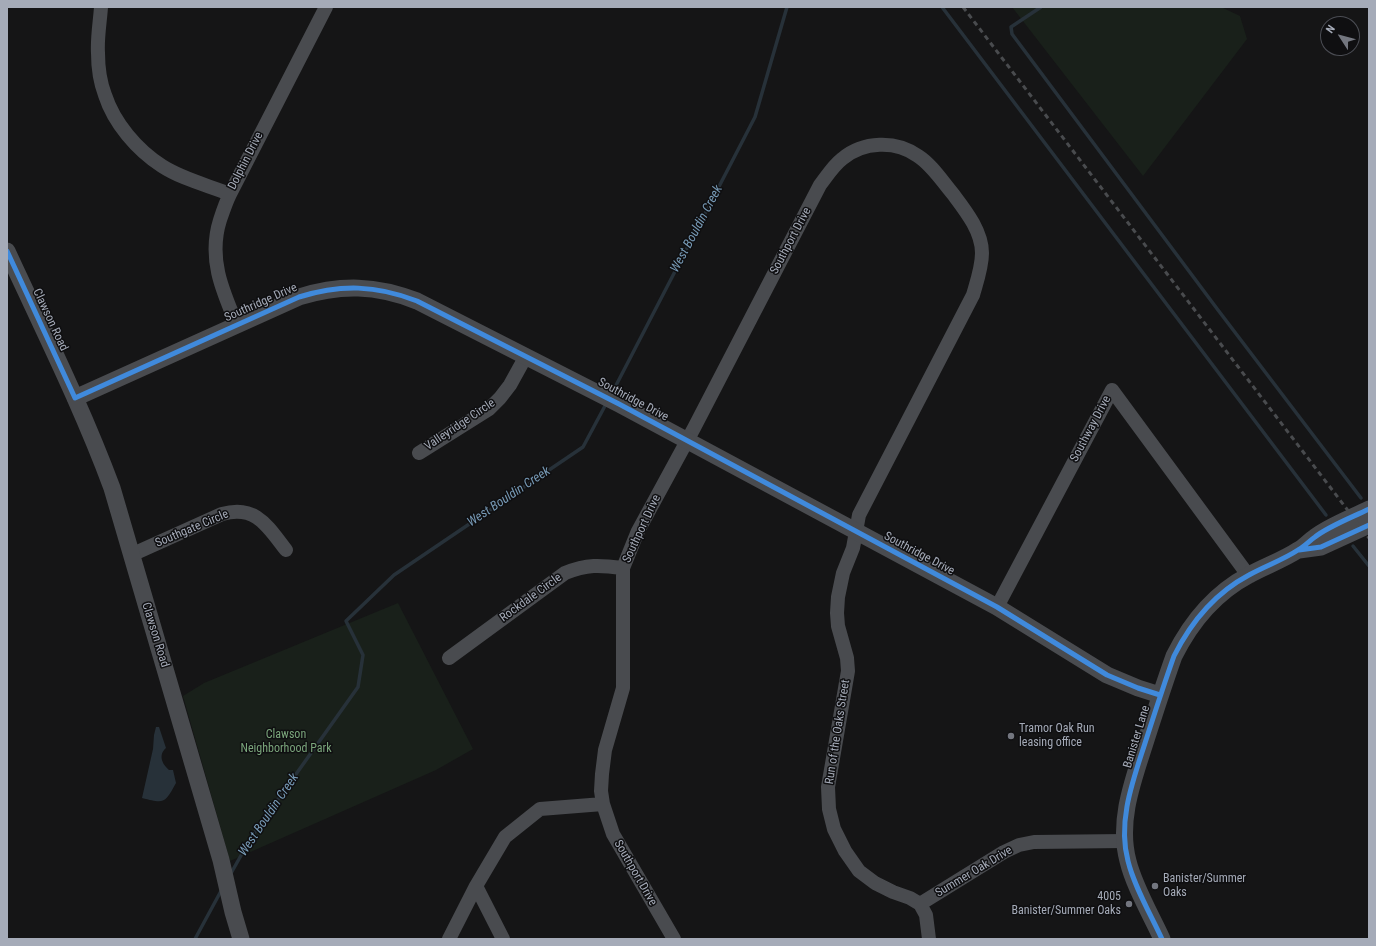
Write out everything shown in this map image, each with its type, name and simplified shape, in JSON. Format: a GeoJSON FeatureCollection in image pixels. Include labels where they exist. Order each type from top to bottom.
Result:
{"type":"FeatureCollection","features":[{"type":"Feature","properties":{"kind":"street"},"geometry":{"type":"LineString","coordinates":[[102,7],[97,51],[105,95],[115,118],[145,153],[161,166],[182,176],[230,194]]}},
{"type":"Feature","properties":{"kind":"street","name":"Dolphin Drive"},"geometry":{"type":"LineString","coordinates":[[237,325],[222,292],[217,270],[215,243],[220,221],[230,194],[326,7]]}},
{"type":"Feature","properties":{"kind":"street","name":"Southport Drive"},"geometry":{"type":"LineString","coordinates":[[674,939],[613,834],[603,804],[601,791],[605,750],[623,688],[623,568],[638,531],[820,185],[830,170],[854,151],[869,146],[887,144],[903,148],[918,156],[931,167],[967,212],[978,234],[982,252],[979,275],[973,295],[859,515],[856,532]]}},
{"type":"Feature","properties":{"kind":"street","name":"Clawson Road"},"geometry":{"type":"LineString","coordinates":[[7,251],[75,398],[100,455],[112,488],[222,860],[241,939]]}},
{"type":"Feature","properties":{"kind":"street","name":"Southridge Drive"},"geometry":{"type":"LineString","coordinates":[[75,398],[299,297],[333,288],[376,289],[398,294],[417,301],[526,356],[687,440],[997,608],[1107,675],[1138,688],[1160,695]]}},
{"type":"Feature","properties":{"kind":"street","name":"Valleyridge Circle"},"geometry":{"type":"LineString","coordinates":[[419,453],[489,409],[510,385],[526,356]]}},
{"type":"Feature","properties":{"kind":"street","name":"Southway Drive"},"geometry":{"type":"LineString","coordinates":[[997,608],[1112,390],[1248,575]]}},
{"type":"Feature","properties":{"kind":"street","name":"Banister Lane"},"geometry":{"type":"LineString","coordinates":[[1162,939],[1127,861],[1125,841],[1126,813],[1131,789],[1160,695],[1174,656],[1184,636],[1193,623],[1211,602],[1228,588],[1248,575],[1299,550],[1315,536],[1369,509]]}},
{"type":"Feature","properties":{"kind":"street","name":"Southgate Circle"},"geometry":{"type":"LineString","coordinates":[[131,555],[222,514],[234,511],[245,512],[266,524],[286,550]]}},
{"type":"Feature","properties":{"kind":"street","name":"Banister Lane"},"geometry":{"type":"LineString","coordinates":[[1299,550],[1321,547],[1369,525]]}},
{"type":"Feature","properties":{"kind":"street","name":"Run of the Oaks Street"},"geometry":{"type":"LineString","coordinates":[[856,532],[853,548],[843,573],[838,597],[838,626],[847,658],[848,671],[828,787],[829,808],[834,829],[845,852],[859,871],[875,883],[910,898],[920,904]]}},
{"type":"Feature","properties":{"kind":"street","name":"Rockdale Circle"},"geometry":{"type":"LineString","coordinates":[[450,658],[565,573],[579,567],[598,565],[623,568]]}},
{"type":"Feature","properties":{"kind":"street"},"geometry":{"type":"LineString","coordinates":[[449,939],[476,886],[504,837],[540,808],[603,804]]}},
{"type":"Feature","properties":{"kind":"street","name":"Summer Oak Drive"},"geometry":{"type":"LineString","coordinates":[[920,904],[1004,852],[1019,845],[1034,842],[1125,841]]}},
{"type":"Feature","properties":{"kind":"street"},"geometry":{"type":"LineString","coordinates":[[476,886],[503,939]]}},
{"type":"Feature","properties":{"kind":"street"},"geometry":{"type":"LineString","coordinates":[[920,904],[926,915],[929,939]]}},
{"type":"Feature","properties":{"kind":"green space"},"geometry":{"type":"Polygon","coordinates":[[[1012,7],[1221,7],[1240,16],[1247,39],[1143,176],[1012,7]]]}},
{"type":"Feature","properties":{"kind":"green space","name":"Clawson Neighborhood Park"},"geometry":{"type":"Polygon","coordinates":[[[398,603],[473,749],[436,770],[230,861],[183,696],[204,683],[398,603]]]}},
{"type":"Feature","properties":{"kind":"shaded area"},"geometry":{"type":"Polygon","coordinates":[[[156,727],[159,727],[166,748],[162,754],[164,765],[169,770],[173,770],[176,783],[169,795],[164,800],[160,801],[142,798],[153,749],[156,727]]]}},
{"type":"Feature","properties":{"kind":"waterway","name":"West Bouldin Creek"},"geometry":{"type":"LineString","coordinates":[[611,395],[755,117],[787,7]]}},
{"type":"Feature","properties":{"kind":"waterway"},"geometry":{"type":"LineString","coordinates":[[942,7],[1326,515]]}},
{"type":"Feature","properties":{"kind":"waterway"},"geometry":{"type":"LineString","coordinates":[[1041,7],[1011,27],[1012,34],[1218,310],[1361,498]]}},
{"type":"Feature","properties":{"kind":"waterway","name":"West Bouldin Creek"},"geometry":{"type":"LineString","coordinates":[[230,875],[252,836],[358,687],[363,655],[346,621],[394,575],[583,447],[606,404]]}},
{"type":"Feature","properties":{"kind":"waterway"},"geometry":{"type":"LineString","coordinates":[[1353,546],[1369,566]]}},
{"type":"Feature","properties":{"kind":"waterway","name":"West Bouldin Creek"},"geometry":{"type":"LineString","coordinates":[[195,939],[221,891]]}},
{"type":"Feature","properties":{"kind":"railway"},"geometry":{"type":"LineString","coordinates":[[963,7],[1369,538]]}},
{"type":"Feature","properties":{"kind":"cycle path"},"geometry":{"type":"LineString","coordinates":[[7,251],[75,398],[299,297],[344,288],[373,289],[402,296],[417,301],[619,404],[997,607],[1107,675],[1138,688],[1160,695]]}},
{"type":"Feature","properties":{"kind":"cycle path"},"geometry":{"type":"LineString","coordinates":[[1162,939],[1138,890],[1131,871],[1125,846],[1124,830],[1128,799],[1132,784],[1174,656],[1196,620],[1225,590],[1249,575],[1292,554],[1327,529],[1369,509]]}},
{"type":"Feature","properties":{"kind":"cycle path"},"geometry":{"type":"LineString","coordinates":[[1299,550],[1321,547],[1369,525]]}},
{"type":"Feature","properties":{"kind":"place","name":"Tramor Oak Run leasing office"},"geometry":{"type":"Point","coordinates":[1011,736]}},
{"type":"Feature","properties":{"kind":"place","name":"Banister/Summer Oaks"},"geometry":{"type":"Point","coordinates":[1155,886]}},
{"type":"Feature","properties":{"kind":"place","name":"4005 Banister/Summer Oaks"},"geometry":{"type":"Point","coordinates":[1129,904]}}]}
